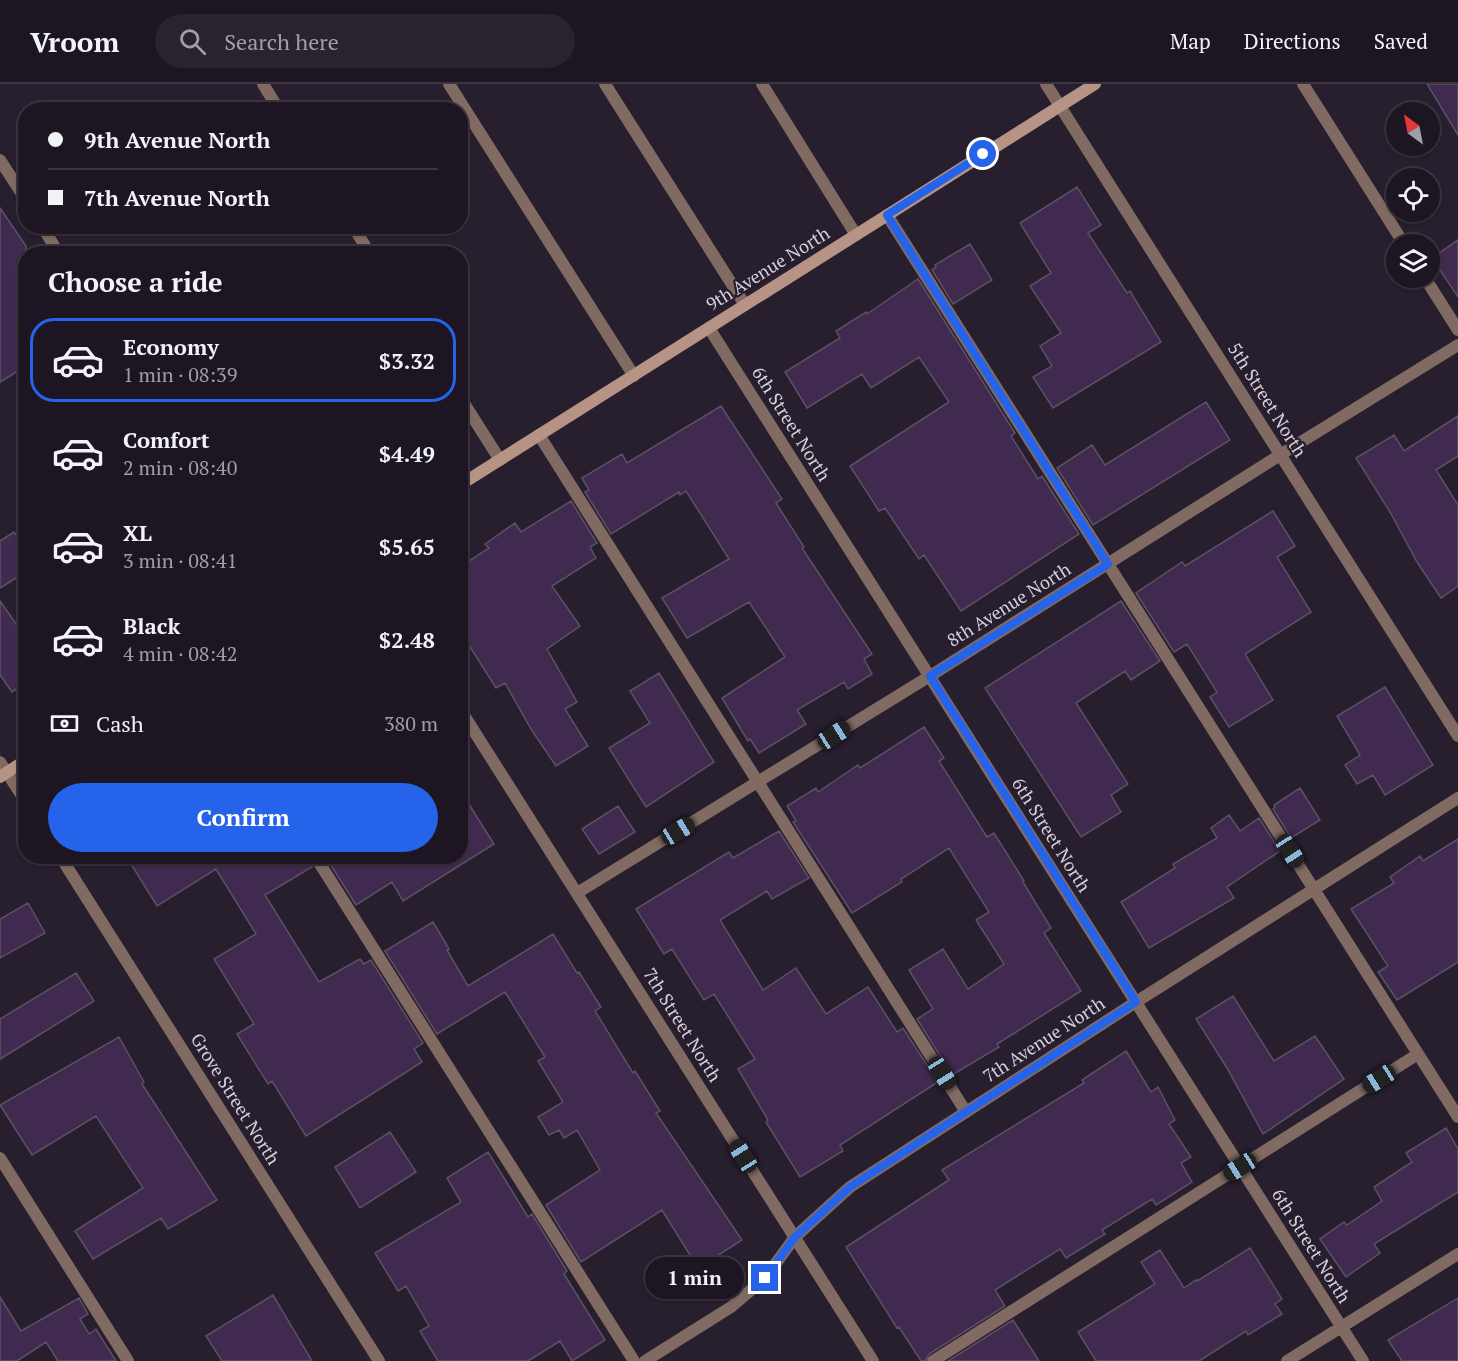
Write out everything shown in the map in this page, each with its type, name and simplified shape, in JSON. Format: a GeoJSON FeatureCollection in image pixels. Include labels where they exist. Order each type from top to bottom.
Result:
{"type":"FeatureCollection","features":[{"type":"Feature","properties":{"kind":"street"},"geometry":{"type":"LineString","coordinates":[[263,84],[274,102]]}},
{"type":"Feature","properties":{"kind":"street"},"geometry":{"type":"LineString","coordinates":[[449,84],[460,102]]}},
{"type":"Feature","properties":{"kind":"street"},"geometry":{"type":"LineString","coordinates":[[605,84],[745,305]]}},
{"type":"Feature","properties":{"kind":"street"},"geometry":{"type":"LineString","coordinates":[[762,84],[856,235]]}},
{"type":"Feature","properties":{"kind":"street","name":"5th Street North"},"geometry":{"type":"LineString","coordinates":[[1046,84],[1458,735]]}},
{"type":"Feature","properties":{"kind":"street","name":"9th Avenue North"},"geometry":{"type":"LineString","coordinates":[[468,480],[1095,84]]}},
{"type":"Feature","properties":{"kind":"street"},"geometry":{"type":"LineString","coordinates":[[1302,84],[1398,234]]}},
{"type":"Feature","properties":{"kind":"street"},"geometry":{"type":"LineString","coordinates":[[468,114],[634,376]]}},
{"type":"Feature","properties":{"kind":"street"},"geometry":{"type":"LineString","coordinates":[[0,160],[18,188]]}},
{"type":"Feature","properties":{"kind":"street"},"geometry":{"type":"LineString","coordinates":[[887,215],[1458,1117]]}},
{"type":"Feature","properties":{"kind":"street"},"geometry":{"type":"LineString","coordinates":[[1431,288],[1458,330]]}},
{"type":"Feature","properties":{"kind":"street","name":"6th Street North"},"geometry":{"type":"LineString","coordinates":[[709,328],[1363,1361]]}},
{"type":"Feature","properties":{"kind":"street","name":"8th Avenue North"},"geometry":{"type":"LineString","coordinates":[[577,893],[930,676],[1458,345]]}},
{"type":"Feature","properties":{"kind":"street"},"geometry":{"type":"LineString","coordinates":[[468,409],[501,460]]}},
{"type":"Feature","properties":{"kind":"street"},"geometry":{"type":"LineString","coordinates":[[539,435],[966,1112]]}},
{"type":"Feature","properties":{"kind":"street","name":"7th Street North"},"geometry":{"type":"LineString","coordinates":[[468,722],[873,1361]]}},
{"type":"Feature","properties":{"kind":"street"},"geometry":{"type":"LineString","coordinates":[[18,763],[2,770],[18,791]]}},
{"type":"Feature","properties":{"kind":"street","name":"7th Avenue North"},"geometry":{"type":"LineString","coordinates":[[645,1361],[731,1306],[765,1278],[795,1237],[850,1187],[1458,798]]}},
{"type":"Feature","properties":{"kind":"street","name":"Grove Street North"},"geometry":{"type":"LineString","coordinates":[[65,864],[379,1361]]}},
{"type":"Feature","properties":{"kind":"street"},"geometry":{"type":"LineString","coordinates":[[320,864],[634,1361]]}},
{"type":"Feature","properties":{"kind":"street"},"geometry":{"type":"LineString","coordinates":[[933,1361],[1418,1054]]}},
{"type":"Feature","properties":{"kind":"street"},"geometry":{"type":"LineString","coordinates":[[0,1158],[128,1361]]}},
{"type":"Feature","properties":{"kind":"street"},"geometry":{"type":"LineString","coordinates":[[1287,1361],[1458,1254]]}},
{"type":"Feature","properties":{"kind":"building"},"geometry":{"type":"Polygon","coordinates":[[[1427,84],[1458,84],[1458,135],[1440,102],[1427,84]]]}},
{"type":"Feature","properties":{"kind":"building"},"geometry":{"type":"Polygon","coordinates":[[[1077,187],[1101,225],[1088,233],[1127,293],[1130,291],[1161,342],[1053,408],[1033,377],[1052,366],[1040,346],[1061,333],[1030,286],[1051,273],[1020,223],[1077,187]]]}},
{"type":"Feature","properties":{"kind":"building"},"geometry":{"type":"Polygon","coordinates":[[[0,208],[26,246],[18,246],[18,371],[0,382],[0,208]]]}},
{"type":"Feature","properties":{"kind":"building"},"geometry":{"type":"Polygon","coordinates":[[[1458,240],[1458,297],[1440,270],[1440,252],[1458,240]]]}},
{"type":"Feature","properties":{"kind":"building"},"geometry":{"type":"Polygon","coordinates":[[[970,244],[992,280],[953,304],[932,270],[936,267],[935,265],[970,244]]]}},
{"type":"Feature","properties":{"kind":"building"},"geometry":{"type":"Polygon","coordinates":[[[918,279],[1015,433],[1011,436],[1038,479],[1042,476],[1079,534],[961,611],[924,555],[919,559],[885,508],[879,511],[850,466],[949,402],[919,357],[871,388],[862,374],[807,408],[785,372],[840,338],[836,331],[866,312],[867,314],[918,279]]]}},
{"type":"Feature","properties":{"kind":"building"},"geometry":{"type":"Polygon","coordinates":[[[1206,402],[1230,440],[1093,525],[1057,468],[1092,445],[1105,465],[1206,402]]]}},
{"type":"Feature","properties":{"kind":"building"},"geometry":{"type":"Polygon","coordinates":[[[721,406],[782,499],[776,503],[804,547],[802,548],[872,654],[864,659],[872,674],[848,689],[844,682],[797,710],[806,724],[759,753],[750,739],[748,741],[722,698],[785,657],[749,602],[687,638],[662,598],[729,559],[686,491],[680,495],[679,492],[611,534],[585,492],[589,490],[582,478],[622,454],[627,463],[721,406]]]}},
{"type":"Feature","properties":{"kind":"building"},"geometry":{"type":"Polygon","coordinates":[[[1458,416],[1458,456],[1436,470],[1458,505],[1458,586],[1441,598],[1417,562],[1390,512],[1356,458],[1394,435],[1404,451],[1458,416]]]}},
{"type":"Feature","properties":{"kind":"building"},"geometry":{"type":"Polygon","coordinates":[[[571,501],[597,543],[590,547],[596,558],[552,586],[580,626],[547,649],[577,702],[565,709],[588,746],[556,766],[531,729],[505,683],[496,688],[468,644],[468,562],[489,548],[485,544],[515,523],[521,532],[571,501]]]}},
{"type":"Feature","properties":{"kind":"building"},"geometry":{"type":"Polygon","coordinates":[[[1273,511],[1295,546],[1277,557],[1311,612],[1245,654],[1273,700],[1229,727],[1210,697],[1217,692],[1187,644],[1174,652],[1136,593],[1182,562],[1185,566],[1273,511]]]}},
{"type":"Feature","properties":{"kind":"building"},"geometry":{"type":"Polygon","coordinates":[[[14,532],[18,538],[18,577],[0,588],[0,541],[14,532]]]}},
{"type":"Feature","properties":{"kind":"building"},"geometry":{"type":"Polygon","coordinates":[[[0,601],[18,627],[18,688],[12,692],[0,675],[0,601]]]}},
{"type":"Feature","properties":{"kind":"building"},"geometry":{"type":"Polygon","coordinates":[[[1121,601],[1160,661],[1131,680],[1125,671],[1076,703],[1128,784],[1111,795],[1121,812],[1081,837],[985,688],[1121,601]]]}},
{"type":"Feature","properties":{"kind":"building"},"geometry":{"type":"Polygon","coordinates":[[[659,673],[714,762],[646,807],[609,748],[650,723],[630,691],[659,673]]]}},
{"type":"Feature","properties":{"kind":"building"},"geometry":{"type":"Polygon","coordinates":[[[1385,687],[1433,765],[1385,795],[1373,775],[1357,784],[1345,765],[1360,755],[1337,716],[1385,687]]]}},
{"type":"Feature","properties":{"kind":"building"},"geometry":{"type":"Polygon","coordinates":[[[924,727],[944,758],[939,761],[987,837],[994,833],[1024,881],[1051,928],[1044,933],[1081,991],[997,1044],[999,1047],[952,1075],[917,1019],[933,1009],[909,970],[943,949],[968,989],[1004,964],[976,920],[989,912],[949,848],[901,879],[902,882],[852,913],[793,822],[796,821],[787,806],[816,788],[818,792],[858,765],[860,768],[924,727]]]}},
{"type":"Feature","properties":{"kind":"building"},"geometry":{"type":"Polygon","coordinates":[[[1300,788],[1320,820],[1291,838],[1273,809],[1274,805],[1300,788]]]}},
{"type":"Feature","properties":{"kind":"building"},"geometry":{"type":"Polygon","coordinates":[[[468,803],[494,844],[468,860],[468,803]]]}},
{"type":"Feature","properties":{"kind":"building"},"geometry":{"type":"Polygon","coordinates":[[[618,806],[635,832],[599,854],[582,829],[618,806]]]}},
{"type":"Feature","properties":{"kind":"building"},"geometry":{"type":"Polygon","coordinates":[[[1229,815],[1240,831],[1259,818],[1280,851],[1227,887],[1234,898],[1149,948],[1121,902],[1175,868],[1173,864],[1217,838],[1211,828],[1229,815]]]}},
{"type":"Feature","properties":{"kind":"building"},"geometry":{"type":"Polygon","coordinates":[[[779,831],[809,878],[772,899],[767,891],[720,920],[763,990],[796,968],[826,1014],[868,987],[897,1032],[903,1028],[938,1082],[840,1145],[843,1151],[800,1177],[766,1122],[768,1120],[738,1069],[755,1059],[714,994],[704,1000],[672,949],[664,954],[636,909],[729,852],[733,858],[779,831]]]}},
{"type":"Feature","properties":{"kind":"building"},"geometry":{"type":"Polygon","coordinates":[[[1458,839],[1458,962],[1397,1000],[1378,972],[1388,966],[1351,909],[1394,883],[1390,877],[1420,856],[1423,861],[1458,839]]]}},
{"type":"Feature","properties":{"kind":"building"},"geometry":{"type":"Polygon","coordinates":[[[131,864],[311,864],[312,867],[265,895],[319,982],[360,959],[364,964],[371,960],[423,1043],[414,1049],[422,1062],[306,1136],[272,1081],[268,1084],[237,1034],[254,1024],[214,959],[256,934],[216,869],[157,906],[131,864]]]}},
{"type":"Feature","properties":{"kind":"building"},"geometry":{"type":"Polygon","coordinates":[[[330,864],[462,864],[403,901],[392,882],[356,905],[330,864]]]}},
{"type":"Feature","properties":{"kind":"building"},"geometry":{"type":"Polygon","coordinates":[[[28,903],[45,933],[0,958],[0,919],[28,903]]]}},
{"type":"Feature","properties":{"kind":"building"},"geometry":{"type":"Polygon","coordinates":[[[433,922],[468,986],[553,934],[601,1007],[595,1011],[633,1073],[635,1071],[660,1111],[656,1113],[742,1240],[698,1268],[662,1210],[581,1262],[546,1205],[600,1170],[577,1130],[564,1138],[559,1130],[549,1135],[538,1117],[563,1102],[538,1061],[545,1057],[505,992],[437,1034],[385,951],[433,922]]]}},
{"type":"Feature","properties":{"kind":"building"},"geometry":{"type":"Polygon","coordinates":[[[76,973],[94,1001],[0,1059],[0,1019],[76,973]]]}},
{"type":"Feature","properties":{"kind":"building"},"geometry":{"type":"Polygon","coordinates":[[[1233,996],[1274,1061],[1315,1036],[1344,1079],[1263,1134],[1227,1068],[1196,1019],[1233,996]]]}},
{"type":"Feature","properties":{"kind":"building"},"geometry":{"type":"Polygon","coordinates":[[[119,1037],[144,1082],[142,1084],[217,1200],[168,1229],[161,1218],[93,1259],[75,1231],[143,1188],[96,1116],[32,1155],[0,1105],[119,1037]]]}},
{"type":"Feature","properties":{"kind":"building"},"geometry":{"type":"Polygon","coordinates":[[[1126,1051],[1151,1092],[1158,1087],[1175,1120],[1169,1124],[1191,1157],[1181,1163],[1192,1182],[1156,1205],[1152,1199],[1102,1230],[1105,1234],[1066,1258],[1060,1249],[995,1290],[1005,1306],[929,1354],[925,1361],[921,1361],[899,1327],[897,1328],[846,1247],[949,1180],[942,1170],[1084,1083],[1082,1080],[1126,1051]]]}},
{"type":"Feature","properties":{"kind":"building"},"geometry":{"type":"Polygon","coordinates":[[[1446,1128],[1458,1149],[1458,1192],[1374,1244],[1380,1253],[1346,1277],[1320,1239],[1344,1222],[1347,1225],[1382,1201],[1374,1187],[1412,1162],[1406,1153],[1446,1128]]]}},
{"type":"Feature","properties":{"kind":"building"},"geometry":{"type":"Polygon","coordinates":[[[390,1132],[416,1172],[360,1208],[335,1167],[390,1132]]]}},
{"type":"Feature","properties":{"kind":"building"},"geometry":{"type":"Polygon","coordinates":[[[488,1152],[528,1217],[532,1214],[567,1271],[564,1274],[605,1340],[572,1361],[560,1341],[528,1361],[438,1361],[420,1331],[429,1326],[406,1286],[398,1291],[375,1253],[461,1202],[447,1178],[488,1152]]]}},
{"type":"Feature","properties":{"kind":"building"},"geometry":{"type":"Polygon","coordinates":[[[1250,1248],[1282,1299],[1275,1304],[1282,1314],[1248,1335],[1246,1331],[1199,1361],[1096,1361],[1078,1332],[1155,1284],[1141,1262],[1160,1250],[1184,1288],[1250,1248]]]}},
{"type":"Feature","properties":{"kind":"building"},"geometry":{"type":"Polygon","coordinates":[[[273,1295],[312,1361],[222,1361],[206,1336],[273,1295]]]}},
{"type":"Feature","properties":{"kind":"building"},"geometry":{"type":"Polygon","coordinates":[[[0,1297],[21,1331],[79,1298],[88,1314],[80,1319],[89,1334],[96,1329],[116,1361],[58,1361],[46,1342],[17,1361],[0,1361],[0,1297]]]}},
{"type":"Feature","properties":{"kind":"building"},"geometry":{"type":"Polygon","coordinates":[[[1458,1298],[1458,1361],[1402,1361],[1388,1340],[1458,1298]]]}},
{"type":"Feature","properties":{"kind":"building"},"geometry":{"type":"Polygon","coordinates":[[[1013,1320],[1039,1361],[948,1361],[1013,1320]]]}},
{"type":"Feature","properties":{"kind":"route"},"geometry":{"type":"LineString","coordinates":[[765,1278],[795,1237],[850,1187],[1136,1002],[930,676],[1108,564],[887,215],[983,154]]}}]}
